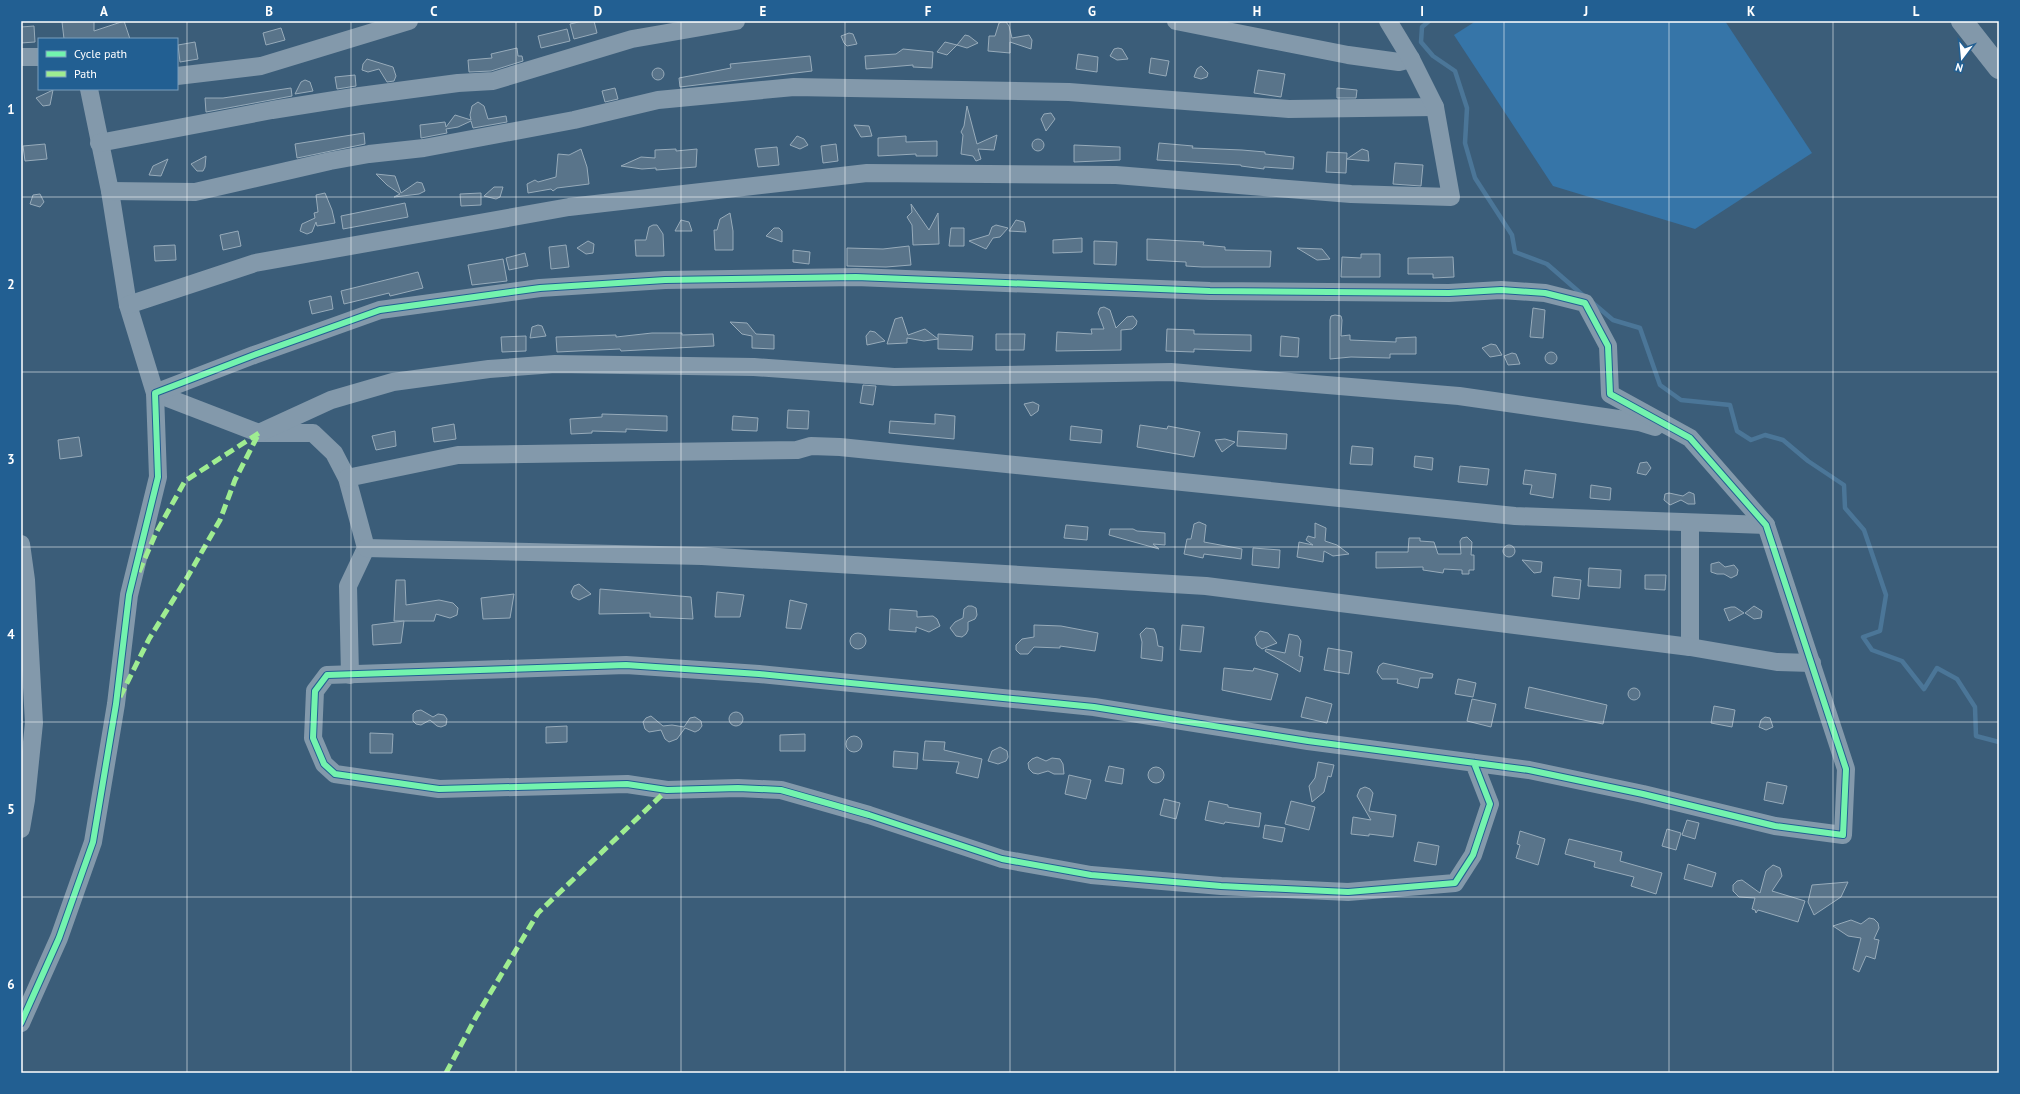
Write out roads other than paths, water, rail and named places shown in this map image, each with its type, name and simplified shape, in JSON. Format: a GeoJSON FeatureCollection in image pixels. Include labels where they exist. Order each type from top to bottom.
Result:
{"type":"FeatureCollection","features":[{"type":"Feature","properties":{"kind":"highway"},"geometry":{"type":"LineString","coordinates":[[1962,21],[1999,68]]}},
{"type":"Feature","properties":{"kind":"street"},"geometry":{"type":"LineString","coordinates":[[178,76],[261,66],[409,21]]}},
{"type":"Feature","properties":{"kind":"street"},"geometry":{"type":"LineString","coordinates":[[99,143],[264,112],[360,96],[458,83],[493,81],[632,39],[736,21]]}},
{"type":"Feature","properties":{"kind":"street"},"geometry":{"type":"LineString","coordinates":[[1176,21],[1348,55],[1399,62],[1411,58]]}},
{"type":"Feature","properties":{"kind":"street"},"geometry":{"type":"LineString","coordinates":[[128,305],[255,263],[569,207],[866,173],[1116,175],[1351,194],[1451,197],[1435,107],[1411,58],[1388,21]]}},
{"type":"Feature","properties":{"kind":"street"},"geometry":{"type":"LineString","coordinates":[[21,57],[38,57]]}},
{"type":"Feature","properties":{"kind":"street"},"geometry":{"type":"LineString","coordinates":[[110,192],[195,192],[330,161],[439,145],[574,120],[658,100],[794,87],[1069,92],[1289,109],[1435,107]]}},
{"type":"Feature","properties":{"kind":"street"},"geometry":{"type":"LineString","coordinates":[[21,1022],[59,938],[93,842],[116,704],[129,596],[158,477],[154,393],[128,305],[110,192],[89,90]]}},
{"type":"Feature","properties":{"kind":"street"},"geometry":{"type":"LineString","coordinates":[[154,393],[380,310],[540,288],[665,280],[856,277],[1210,291],[1449,293],[1501,290],[1544,293],[1585,303],[1608,346],[1610,394],[1690,438],[1766,525],[1846,769],[1843,835],[1775,826],[1621,789],[1529,770],[1308,741],[1094,707],[759,674],[626,665],[327,675],[315,691],[313,738],[324,764],[335,774],[439,789],[627,784],[667,790],[738,788],[781,790],[861,813],[1002,859],[1091,875],[1221,886],[1348,892],[1455,883],[1473,854],[1490,804],[1474,763]]}},
{"type":"Feature","properties":{"kind":"street"},"geometry":{"type":"LineString","coordinates":[[259,433],[331,400],[393,382],[496,368],[555,364],[617,364],[754,367],[894,377],[1171,372],[1459,396],[1639,422],[1690,438]]}},
{"type":"Feature","properties":{"kind":"street"},"geometry":{"type":"LineString","coordinates":[[154,393],[259,433],[313,433],[334,453],[346,478],[366,548],[348,586],[350,675]]}},
{"type":"Feature","properties":{"kind":"street"},"geometry":{"type":"LineString","coordinates":[[346,478],[458,455],[797,450],[810,446],[840,447],[1515,516],[1690,524],[1766,525]]}},
{"type":"Feature","properties":{"kind":"street"},"geometry":{"type":"LineString","coordinates":[[1690,524],[1690,647]]}},
{"type":"Feature","properties":{"kind":"street"},"geometry":{"type":"LineString","coordinates":[[21,544],[26,580],[34,723],[26,800],[21,829]]}},
{"type":"Feature","properties":{"kind":"street"},"geometry":{"type":"LineString","coordinates":[[366,548],[702,556],[1206,586],[1690,647],[1777,662],[1812,663]]}},
{"type":"Feature","properties":{"kind":"waterway"},"geometry":{"type":"LineString","coordinates":[[1429,21],[1422,27],[1421,42],[1433,56],[1455,71],[1467,108],[1465,143],[1475,178],[1512,235],[1515,252],[1547,264],[1585,297]]}},
{"type":"Feature","properties":{"kind":"waterway"},"geometry":{"type":"LineString","coordinates":[[1593,303],[1613,320],[1640,328],[1660,385],[1681,400],[1730,405],[1737,431],[1751,440],[1765,435],[1783,440],[1808,461],[1844,485],[1845,508],[1864,530],[1886,595],[1880,631],[1863,637],[1872,650],[1902,661],[1924,689],[1937,668],[1957,679],[1975,707],[1976,736],[1999,742]]}}]}
